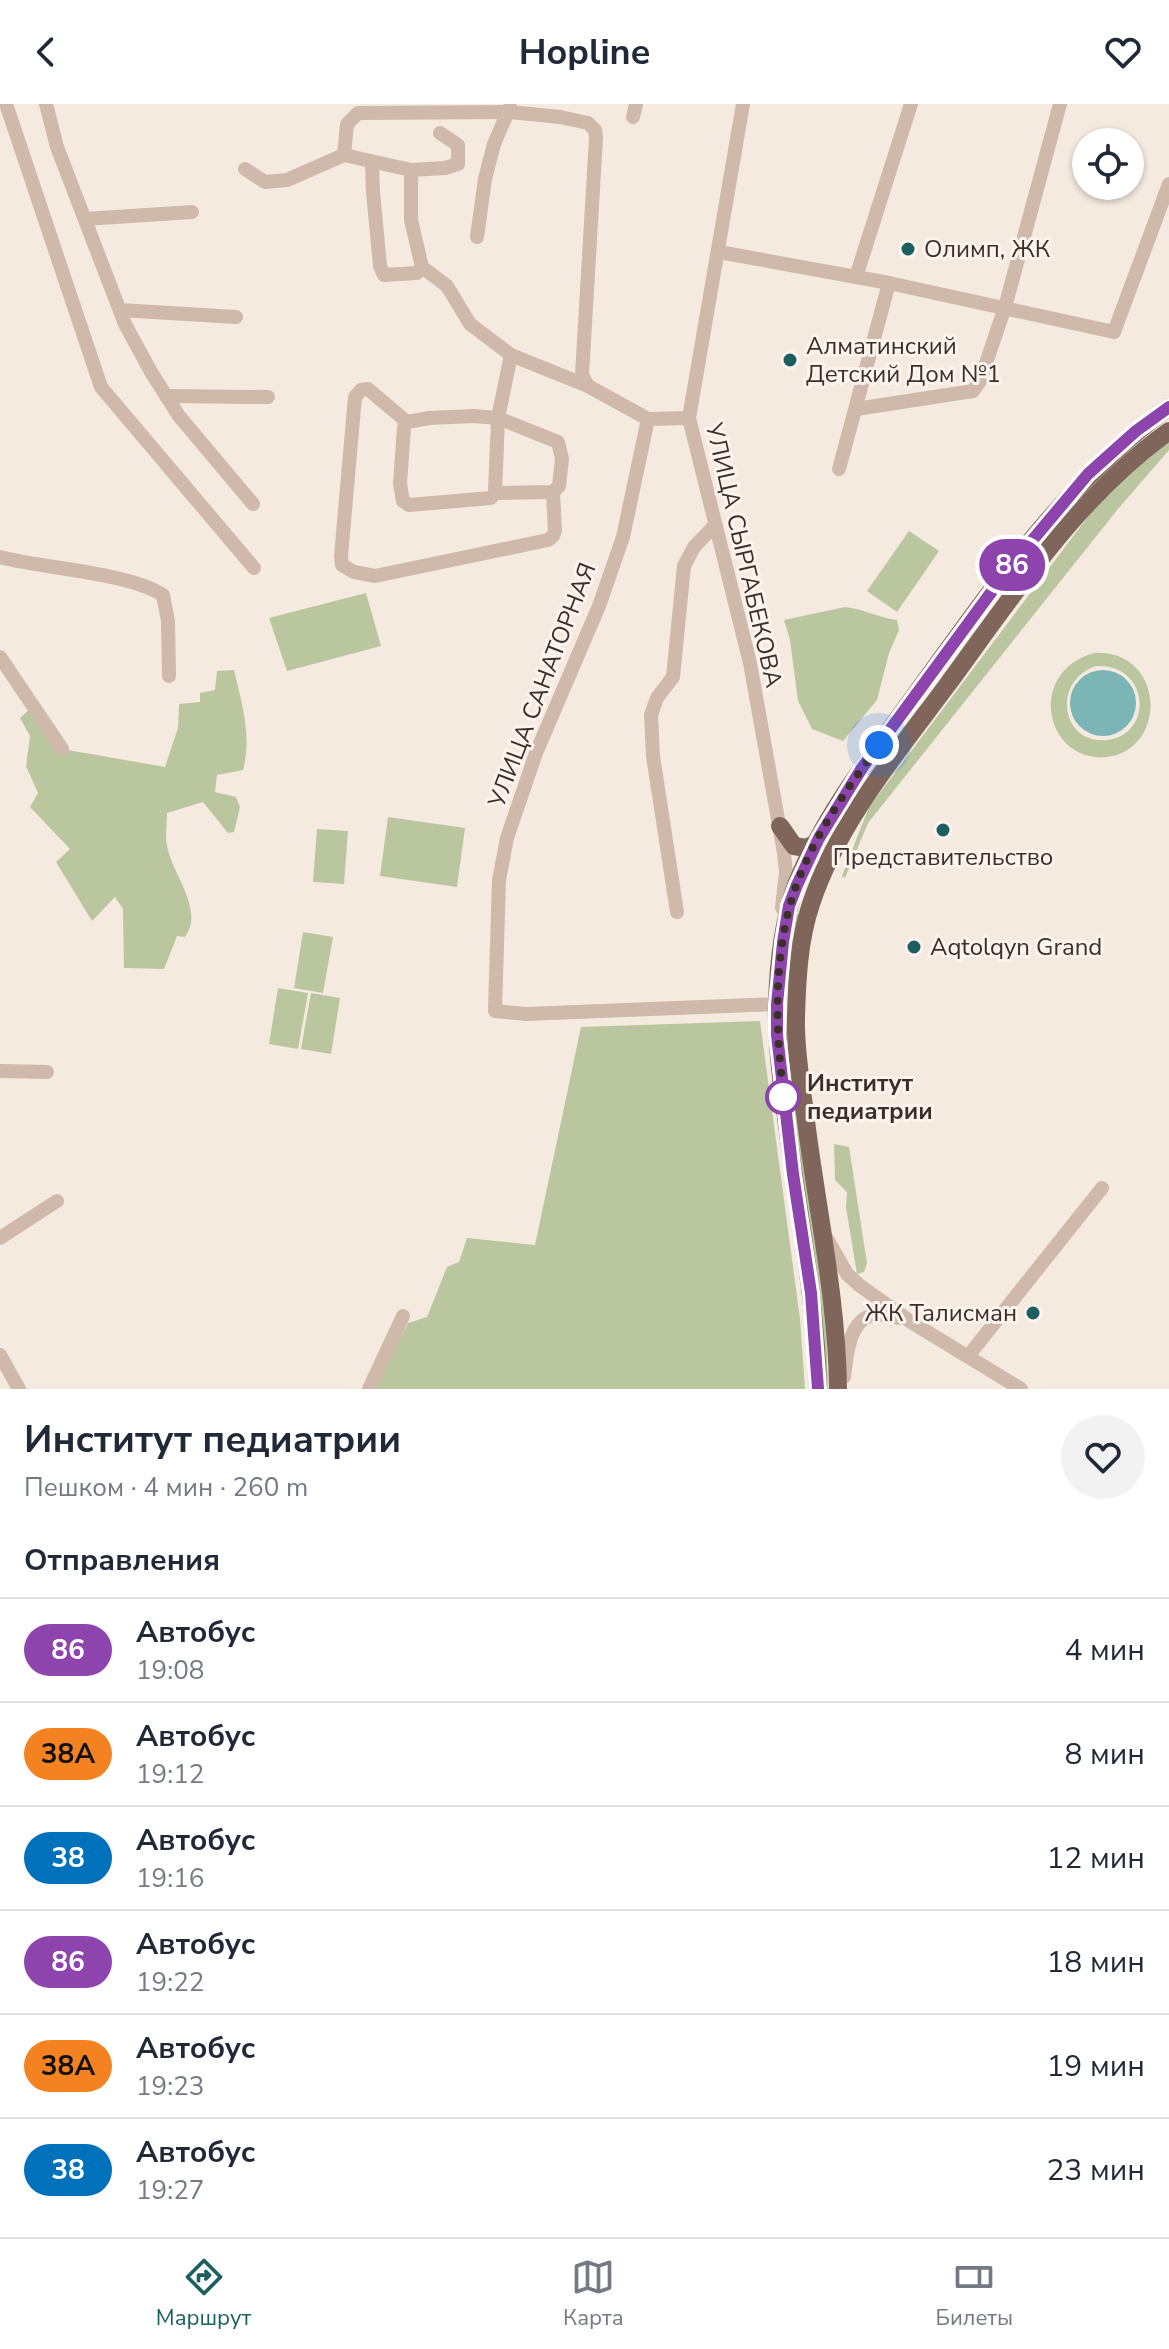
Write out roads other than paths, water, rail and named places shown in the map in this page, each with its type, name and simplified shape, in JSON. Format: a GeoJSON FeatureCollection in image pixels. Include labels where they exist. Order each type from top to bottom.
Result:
{"type":"FeatureCollection","features":[{"type":"Feature","properties":{"kind":"main road"},"geometry":{"type":"LineString","coordinates":[[818,1389],[813,1307],[782,1086],[777,1004],[789,906],[817,843],[862,768],[963,629],[1057,508],[1088,474],[1136,431],[1169,407]]}},
{"type":"Feature","properties":{"kind":"main road"},"geometry":{"type":"LineString","coordinates":[[840,1389],[796,1021],[799,972],[810,905],[846,830],[893,758],[1019,587],[1073,519],[1123,467],[1169,431]]}},
{"type":"Feature","properties":{"kind":"main road"},"geometry":{"type":"LineString","coordinates":[[780,826],[794,846],[806,848],[817,843]]}},
{"type":"Feature","properties":{"kind":"street"},"geometry":{"type":"LineString","coordinates":[[6,104],[101,387],[254,568]]}},
{"type":"Feature","properties":{"kind":"street"},"geometry":{"type":"LineString","coordinates":[[46,104],[57,147],[120,310],[151,372],[179,416],[253,504]]}},
{"type":"Feature","properties":{"kind":"street","name":"УЛИЦА СЫРГАБЕКОВА"},"geometry":{"type":"LineString","coordinates":[[743,104],[689,418],[750,663],[780,826],[786,872],[776,945],[777,1004]]}},
{"type":"Feature","properties":{"kind":"street"},"geometry":{"type":"LineString","coordinates":[[856,277],[911,104]]}},
{"type":"Feature","properties":{"kind":"street"},"geometry":{"type":"LineString","coordinates":[[856,409],[973,391],[980,381],[1005,307],[1060,104]]}},
{"type":"Feature","properties":{"kind":"street"},"geometry":{"type":"LineString","coordinates":[[477,237],[491,156],[510,108]]}},
{"type":"Feature","properties":{"kind":"street"},"geometry":{"type":"LineString","coordinates":[[344,155],[347,124],[358,113],[510,108],[588,123],[595,130],[582,375],[588,386]]}},
{"type":"Feature","properties":{"kind":"street"},"geometry":{"type":"LineString","coordinates":[[245,169],[265,182],[287,180],[344,155],[411,170],[458,164],[458,145],[440,133]]}},
{"type":"Feature","properties":{"kind":"street"},"geometry":{"type":"LineString","coordinates":[[372,162],[380,266],[384,275],[417,273],[422,267]]}},
{"type":"Feature","properties":{"kind":"street"},"geometry":{"type":"LineString","coordinates":[[411,170],[411,220],[422,267],[447,286],[470,324],[511,355],[588,386],[648,419],[689,418]]}},
{"type":"Feature","properties":{"kind":"street"},"geometry":{"type":"LineString","coordinates":[[719,252],[889,283],[1114,332],[1169,184]]}},
{"type":"Feature","properties":{"kind":"street"},"geometry":{"type":"LineString","coordinates":[[85,219],[192,212]]}},
{"type":"Feature","properties":{"kind":"street"},"geometry":{"type":"LineString","coordinates":[[839,469],[889,283]]}},
{"type":"Feature","properties":{"kind":"street"},"geometry":{"type":"LineString","coordinates":[[120,310],[236,317]]}},
{"type":"Feature","properties":{"kind":"street"},"geometry":{"type":"LineString","coordinates":[[407,422],[404,427],[400,484],[403,501],[409,505],[491,498],[495,493],[498,418],[511,355]]}},
{"type":"Feature","properties":{"kind":"street"},"geometry":{"type":"LineString","coordinates":[[495,493],[553,492],[559,486],[562,459],[558,442],[498,418],[451,417],[407,422],[368,389],[361,390],[355,397],[341,556],[342,565],[354,572],[375,576],[548,540],[555,531],[553,492]]}},
{"type":"Feature","properties":{"kind":"street"},"geometry":{"type":"LineString","coordinates":[[166,396],[268,397]]}},
{"type":"Feature","properties":{"kind":"street","name":"УЛИЦА САНАТОРНАЯ"},"geometry":{"type":"LineString","coordinates":[[648,419],[623,537],[599,606],[536,753],[507,838],[499,880],[495,1011],[526,1014],[777,1004]]}},
{"type":"Feature","properties":{"kind":"street"},"geometry":{"type":"LineString","coordinates":[[677,912],[653,756],[651,715],[657,698],[673,677],[684,566],[694,547],[715,525]]}},
{"type":"Feature","properties":{"kind":"street"},"geometry":{"type":"LineString","coordinates":[[0,557],[98,575],[151,588],[163,595],[168,621],[169,676]]}},
{"type":"Feature","properties":{"kind":"street"},"geometry":{"type":"LineString","coordinates":[[0,657],[62,749]]}},
{"type":"Feature","properties":{"kind":"street"},"geometry":{"type":"LineString","coordinates":[[0,1071],[47,1072]]}},
{"type":"Feature","properties":{"kind":"street"},"geometry":{"type":"LineString","coordinates":[[969,1355],[1102,1188]]}},
{"type":"Feature","properties":{"kind":"street"},"geometry":{"type":"LineString","coordinates":[[0,1238],[57,1201]]}},
{"type":"Feature","properties":{"kind":"street"},"geometry":{"type":"LineString","coordinates":[[822,1230],[847,1274],[911,1322],[1021,1389]]}},
{"type":"Feature","properties":{"kind":"street"},"geometry":{"type":"LineString","coordinates":[[840,1389],[847,1347],[856,1326],[876,1314],[885,1313],[911,1322]]}},
{"type":"Feature","properties":{"kind":"street"},"geometry":{"type":"LineString","coordinates":[[369,1389],[403,1316]]}},
{"type":"Feature","properties":{"kind":"street"},"geometry":{"type":"LineString","coordinates":[[0,1355],[19,1389]]}},
{"type":"Feature","properties":{"kind":"water"},"geometry":{"type":"Polygon","coordinates":[[[1096,670],[1110,670],[1122,675],[1131,684],[1136,703],[1134,716],[1127,727],[1110,736],[1096,736],[1084,731],[1075,722],[1070,710],[1070,696],[1075,684],[1084,675],[1096,670]]]}},
{"type":"Feature","properties":{"kind":"place","name":"Олимп, ЖК"},"geometry":{"type":"Point","coordinates":[908,249]}},
{"type":"Feature","properties":{"kind":"place","name":"Алматинский Детский Дом №1"},"geometry":{"type":"Point","coordinates":[790,360]}},
{"type":"Feature","properties":{"kind":"place","name":"Представительство"},"geometry":{"type":"Point","coordinates":[943,830]}},
{"type":"Feature","properties":{"kind":"place","name":"Aqtolqyn Grand"},"geometry":{"type":"Point","coordinates":[914,947]}},
{"type":"Feature","properties":{"kind":"place","name":"Институт педиатрии"},"geometry":{"type":"Point","coordinates":[783,1097]}},
{"type":"Feature","properties":{"kind":"place","name":"ЖК Талисман"},"geometry":{"type":"Point","coordinates":[1033,1313]}}]}
